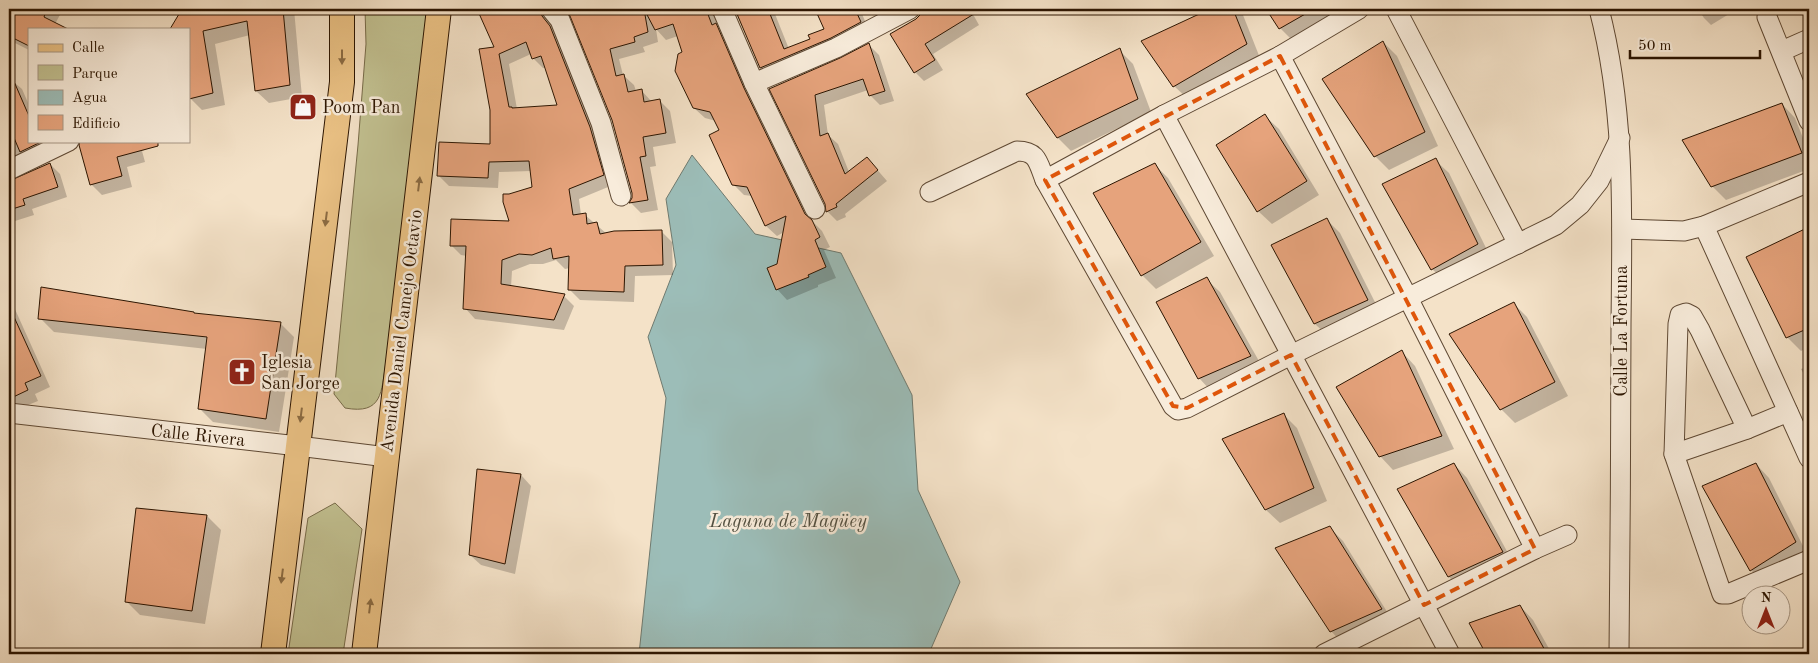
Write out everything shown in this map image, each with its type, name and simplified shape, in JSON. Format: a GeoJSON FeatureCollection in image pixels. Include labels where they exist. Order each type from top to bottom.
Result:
{"type":"FeatureCollection","features":[{"type":"Feature","properties":{"kind":"main road"},"geometry":{"type":"LineString","coordinates":[[273,654],[342,82],[342,9]]}},
{"type":"Feature","properties":{"kind":"main road","name":"Avenida Daniel Camejo Octavio"},"geometry":{"type":"LineString","coordinates":[[364,654],[439,9]]}},
{"type":"Feature","properties":{"kind":"street"},"geometry":{"type":"LineString","coordinates":[[551,9],[560,20],[601,123],[621,196]]}},
{"type":"Feature","properties":{"kind":"street"},"geometry":{"type":"LineString","coordinates":[[722,9],[754,83],[815,209]]}},
{"type":"Feature","properties":{"kind":"street"},"geometry":{"type":"LineString","coordinates":[[754,83],[836,48],[910,9]]}},
{"type":"Feature","properties":{"kind":"street"},"geometry":{"type":"LineString","coordinates":[[1046,180],[1164,114],[1280,56],[1359,9]]}},
{"type":"Feature","properties":{"kind":"street"},"geometry":{"type":"LineString","coordinates":[[1396,9],[1518,244]]}},
{"type":"Feature","properties":{"kind":"street","name":"Calle La Fortuna"},"geometry":{"type":"LineString","coordinates":[[1599,9],[1615,85],[1620,138],[1622,229],[1619,654]]}},
{"type":"Feature","properties":{"kind":"street"},"geometry":{"type":"LineString","coordinates":[[1767,17],[1809,121]]}},
{"type":"Feature","properties":{"kind":"street"},"geometry":{"type":"LineString","coordinates":[[1782,51],[1809,39]]}},
{"type":"Feature","properties":{"kind":"street"},"geometry":{"type":"LineString","coordinates":[[1280,56],[1408,298],[1535,549]]}},
{"type":"Feature","properties":{"kind":"street"},"geometry":{"type":"LineString","coordinates":[[1164,114],[1450,654]]}},
{"type":"Feature","properties":{"kind":"street"},"geometry":{"type":"LineString","coordinates":[[930,192],[1016,151],[1026,151],[1035,156],[1046,180],[1173,406],[1178,410],[1187,408],[1290,355],[1556,225],[1580,205],[1599,181],[1620,138]]}},
{"type":"Feature","properties":{"kind":"street"},"geometry":{"type":"LineString","coordinates":[[9,170],[67,142]]}},
{"type":"Feature","properties":{"kind":"street"},"geometry":{"type":"LineString","coordinates":[[1622,229],[1684,231],[1704,226],[1809,182]]}},
{"type":"Feature","properties":{"kind":"street"},"geometry":{"type":"LineString","coordinates":[[1704,226],[1809,458]]}},
{"type":"Feature","properties":{"kind":"street"},"geometry":{"type":"LineString","coordinates":[[1747,429],[1692,316],[1686,313],[1680,315],[1678,324],[1674,454],[1722,594],[1728,594],[1809,560]]}},
{"type":"Feature","properties":{"kind":"street"},"geometry":{"type":"LineString","coordinates":[[1674,454],[1747,429],[1788,412]]}},
{"type":"Feature","properties":{"kind":"street","name":"Calle Rivera"},"geometry":{"type":"LineString","coordinates":[[9,414],[298,446],[387,458]]}},
{"type":"Feature","properties":{"kind":"street"},"geometry":{"type":"LineString","coordinates":[[1324,654],[1535,549],[1567,535]]}},
{"type":"Feature","properties":{"kind":"highlighted area"},"geometry":{"type":"Polygon","coordinates":[[[1280,56],[1535,549],[1424,605],[1291,355],[1187,408],[1173,406],[1045,180],[1280,56]]]}},
{"type":"Feature","properties":{"kind":"green space"},"geometry":{"type":"Polygon","coordinates":[[[365,9],[428,9],[383,383],[378,399],[373,404],[367,408],[357,409],[345,408],[334,394],[358,145],[366,44],[365,9]]]}},
{"type":"Feature","properties":{"kind":"green space"},"geometry":{"type":"Polygon","coordinates":[[[335,503],[362,529],[343,654],[288,654],[308,518],[335,503]]]}},
{"type":"Feature","properties":{"kind":"water","name":"Laguna de Magüey"},"geometry":{"type":"Polygon","coordinates":[[[692,155],[755,234],[841,253],[912,395],[918,490],[960,582],[930,651],[932,654],[639,654],[666,398],[648,337],[676,265],[666,199],[692,155]]]}},
{"type":"Feature","properties":{"kind":"building"},"geometry":{"type":"Polygon","coordinates":[[[9,9],[47,9],[44,17],[66,28],[28,28],[28,46],[9,36],[9,9]]]}},
{"type":"Feature","properties":{"kind":"building"},"geometry":{"type":"Polygon","coordinates":[[[182,9],[283,9],[290,85],[255,91],[247,21],[203,31],[213,93],[190,99],[190,28],[171,28],[182,9]]]}},
{"type":"Feature","properties":{"kind":"building"},"geometry":{"type":"Polygon","coordinates":[[[477,9],[540,9],[542,16],[550,26],[590,127],[604,175],[569,189],[573,215],[586,213],[587,224],[597,222],[600,234],[614,231],[662,230],[663,265],[625,266],[624,292],[568,290],[569,256],[553,259],[551,248],[532,255],[519,254],[502,260],[501,284],[565,294],[554,320],[463,309],[466,246],[450,246],[451,219],[509,221],[503,202],[503,194],[532,187],[529,161],[489,162],[488,178],[437,176],[439,142],[490,144],[490,110],[479,49],[494,47],[477,9]],[[526,42],[499,54],[509,107],[557,105],[541,56],[532,59],[526,42]]]}},
{"type":"Feature","properties":{"kind":"building"},"geometry":{"type":"Polygon","coordinates":[[[565,9],[644,9],[648,32],[634,37],[635,42],[610,49],[616,76],[624,74],[628,92],[642,89],[644,102],[660,99],[666,133],[643,137],[646,156],[640,157],[648,200],[629,203],[632,193],[612,120],[570,16],[565,9]]]}},
{"type":"Feature","properties":{"kind":"building"},"geometry":{"type":"Polygon","coordinates":[[[644,9],[706,9],[712,25],[716,23],[744,88],[805,214],[812,220],[820,237],[815,240],[826,267],[808,275],[809,277],[776,290],[767,268],[777,264],[786,216],[765,226],[747,187],[732,185],[709,135],[719,130],[710,112],[693,108],[675,71],[678,54],[682,52],[673,24],[655,30],[644,9]]]}},
{"type":"Feature","properties":{"kind":"building"},"geometry":{"type":"Polygon","coordinates":[[[750,9],[768,9],[784,49],[810,39],[808,35],[824,29],[815,9],[855,9],[861,22],[831,38],[760,68],[737,14],[750,9]]]}},
{"type":"Feature","properties":{"kind":"building"},"geometry":{"type":"Polygon","coordinates":[[[921,9],[982,9],[925,44],[935,60],[914,73],[890,34],[916,19],[920,15],[921,9]]]}},
{"type":"Feature","properties":{"kind":"building"},"geometry":{"type":"Polygon","coordinates":[[[1210,9],[1233,9],[1247,44],[1173,87],[1141,41],[1210,9]]]}},
{"type":"Feature","properties":{"kind":"building"},"geometry":{"type":"Polygon","coordinates":[[[1266,9],[1314,9],[1279,29],[1266,9]]]}},
{"type":"Feature","properties":{"kind":"building"},"geometry":{"type":"Polygon","coordinates":[[[1383,41],[1425,132],[1374,157],[1322,79],[1383,41]]]}},
{"type":"Feature","properties":{"kind":"building"},"geometry":{"type":"Polygon","coordinates":[[[869,43],[885,91],[869,96],[863,79],[815,95],[820,136],[828,133],[845,174],[867,157],[878,170],[836,204],[837,207],[826,212],[825,204],[769,89],[840,58],[869,43]]]}},
{"type":"Feature","properties":{"kind":"building"},"geometry":{"type":"Polygon","coordinates":[[[1120,48],[1138,99],[1057,138],[1026,94],[1120,48]]]}},
{"type":"Feature","properties":{"kind":"building"},"geometry":{"type":"Polygon","coordinates":[[[9,70],[28,114],[28,142],[41,142],[20,152],[9,126],[9,70]]]}},
{"type":"Feature","properties":{"kind":"building"},"geometry":{"type":"Polygon","coordinates":[[[1782,103],[1802,153],[1711,187],[1682,140],[1782,103]]]}},
{"type":"Feature","properties":{"kind":"building"},"geometry":{"type":"Polygon","coordinates":[[[1265,114],[1307,181],[1257,212],[1216,145],[1265,114]]]}},
{"type":"Feature","properties":{"kind":"building"},"geometry":{"type":"Polygon","coordinates":[[[80,142],[158,142],[158,146],[117,157],[122,176],[90,185],[80,142]]]}},
{"type":"Feature","properties":{"kind":"building"},"geometry":{"type":"Polygon","coordinates":[[[1436,158],[1478,244],[1431,270],[1382,184],[1436,158]]]}},
{"type":"Feature","properties":{"kind":"building"},"geometry":{"type":"Polygon","coordinates":[[[50,163],[58,187],[23,199],[25,205],[9,210],[9,181],[50,163]]]}},
{"type":"Feature","properties":{"kind":"building"},"geometry":{"type":"Polygon","coordinates":[[[1155,163],[1201,242],[1141,276],[1093,193],[1155,163]]]}},
{"type":"Feature","properties":{"kind":"building"},"geometry":{"type":"Polygon","coordinates":[[[1327,218],[1368,300],[1314,324],[1271,245],[1327,218]]]}},
{"type":"Feature","properties":{"kind":"building"},"geometry":{"type":"Polygon","coordinates":[[[1809,227],[1809,328],[1786,338],[1746,257],[1809,227]]]}},
{"type":"Feature","properties":{"kind":"building"},"geometry":{"type":"Polygon","coordinates":[[[1207,277],[1251,356],[1198,379],[1156,302],[1207,277]]]}},
{"type":"Feature","properties":{"kind":"building"},"geometry":{"type":"Polygon","coordinates":[[[41,287],[194,313],[281,322],[266,419],[198,409],[207,337],[38,319],[41,287]]]}},
{"type":"Feature","properties":{"kind":"building"},"geometry":{"type":"Polygon","coordinates":[[[1514,302],[1555,382],[1500,410],[1449,334],[1514,302]]]}},
{"type":"Feature","properties":{"kind":"building"},"geometry":{"type":"Polygon","coordinates":[[[9,306],[41,376],[25,383],[28,390],[9,399],[9,306]]]}},
{"type":"Feature","properties":{"kind":"building"},"geometry":{"type":"Polygon","coordinates":[[[1402,350],[1442,436],[1379,457],[1336,387],[1402,350]]]}},
{"type":"Feature","properties":{"kind":"building"},"geometry":{"type":"Polygon","coordinates":[[[1284,413],[1314,488],[1265,510],[1222,439],[1284,413]]]}},
{"type":"Feature","properties":{"kind":"building"},"geometry":{"type":"Polygon","coordinates":[[[1454,463],[1503,552],[1448,577],[1397,489],[1454,463]]]}},
{"type":"Feature","properties":{"kind":"building"},"geometry":{"type":"Polygon","coordinates":[[[1756,463],[1796,542],[1750,571],[1702,486],[1756,463]]]}},
{"type":"Feature","properties":{"kind":"building"},"geometry":{"type":"Polygon","coordinates":[[[477,469],[521,474],[505,564],[469,555],[477,469]]]}},
{"type":"Feature","properties":{"kind":"building"},"geometry":{"type":"Polygon","coordinates":[[[136,508],[207,515],[192,611],[125,602],[136,508]]]}},
{"type":"Feature","properties":{"kind":"building"},"geometry":{"type":"Polygon","coordinates":[[[1330,526],[1382,609],[1330,632],[1275,548],[1330,526]]]}},
{"type":"Feature","properties":{"kind":"building"},"geometry":{"type":"Polygon","coordinates":[[[1520,605],[1547,654],[1486,654],[1469,623],[1520,605]]]}},
{"type":"Feature","properties":{"kind":"place","name":"Poom Pan"},"geometry":{"type":"Point","coordinates":[303,107]}},
{"type":"Feature","properties":{"kind":"place","name":"Iglesia San Jorge"},"geometry":{"type":"Point","coordinates":[242,372]}}]}
